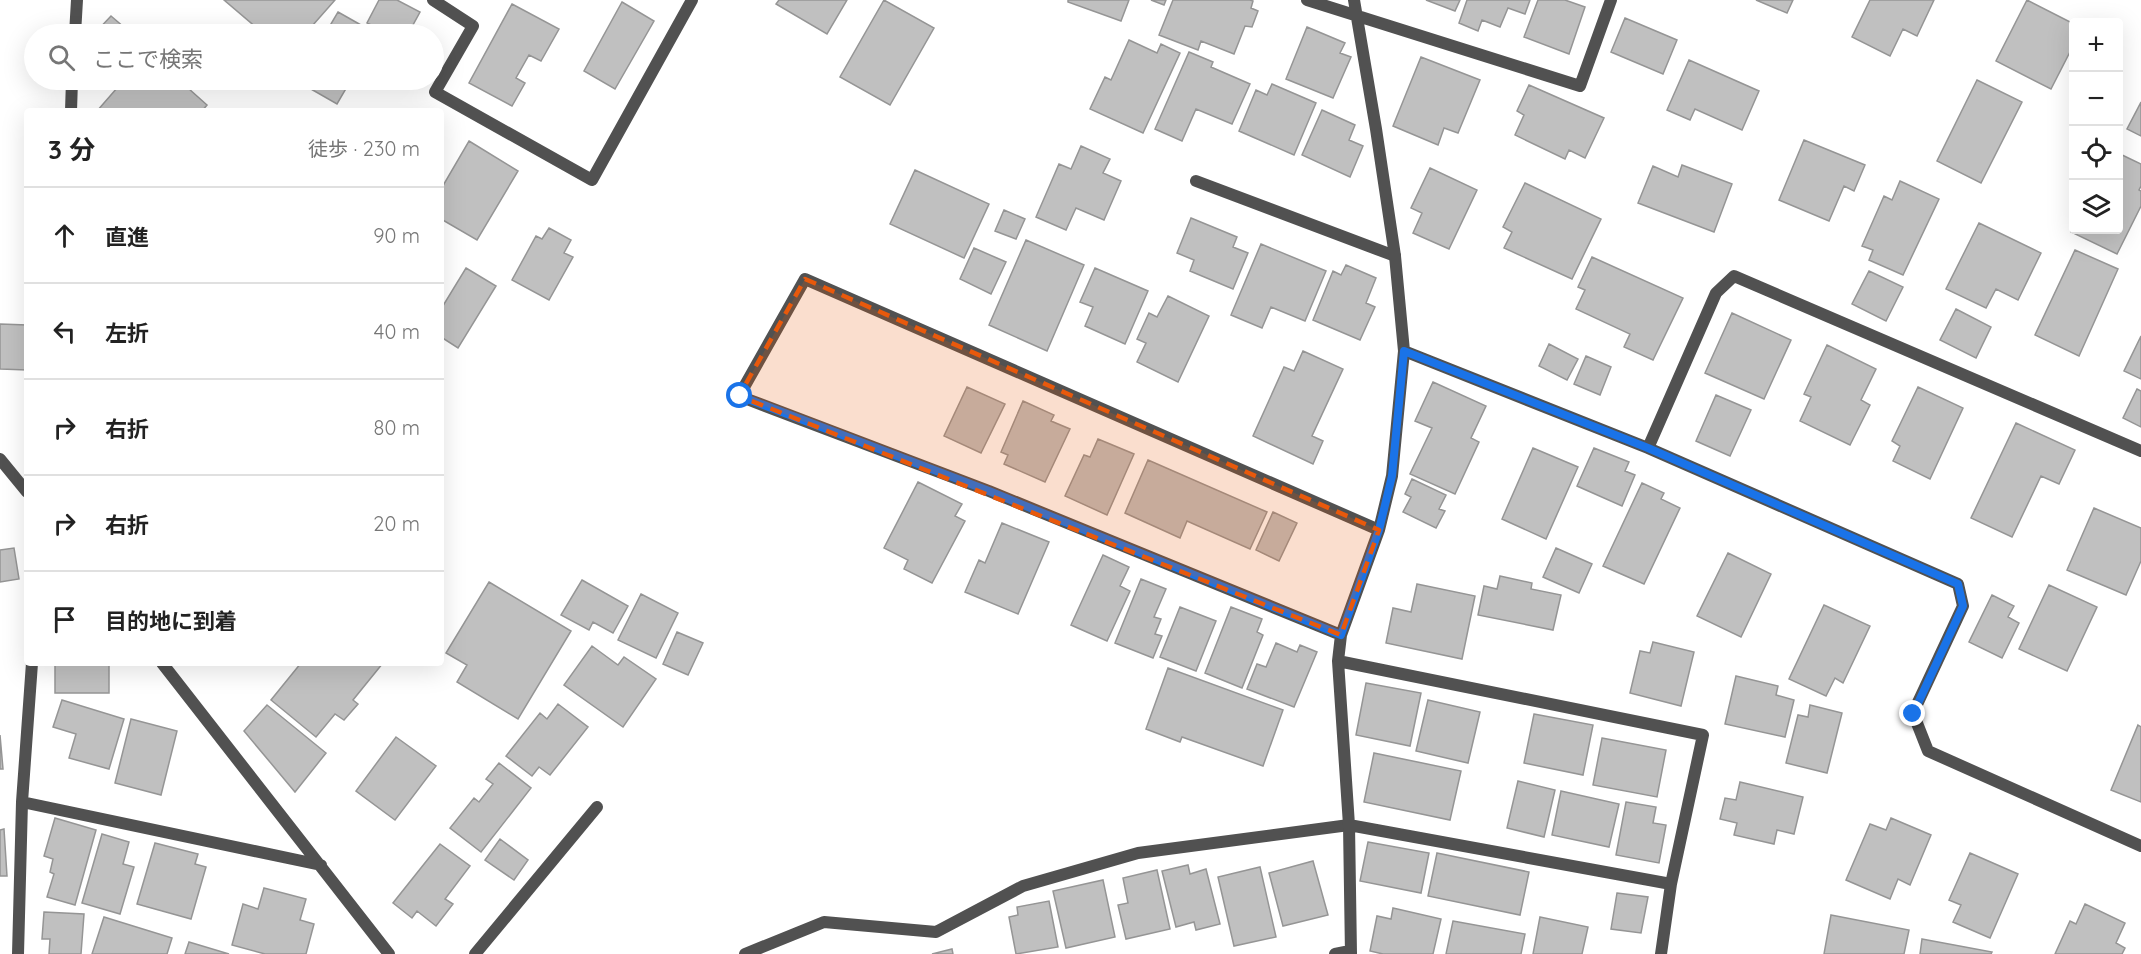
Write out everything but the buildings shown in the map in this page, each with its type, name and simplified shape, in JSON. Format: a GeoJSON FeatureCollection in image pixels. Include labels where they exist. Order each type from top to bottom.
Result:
{"type":"FeatureCollection","features":[{"type":"Feature","properties":{"kind":"street"},"geometry":{"type":"LineString","coordinates":[[76,24],[77,0]]}},
{"type":"Feature","properties":{"kind":"street"},"geometry":{"type":"LineString","coordinates":[[433,0],[473,26],[444,76]]}},
{"type":"Feature","properties":{"kind":"street"},"geometry":{"type":"LineString","coordinates":[[436,90],[435,92],[592,180],[692,0]]}},
{"type":"Feature","properties":{"kind":"street"},"geometry":{"type":"LineString","coordinates":[[1307,0],[1580,86],[1611,0]]}},
{"type":"Feature","properties":{"kind":"street"},"geometry":{"type":"LineString","coordinates":[[1335,954],[1351,952],[1349,825],[1338,661],[1341,635],[1379,530],[1392,476],[1404,351],[1395,256],[1354,0]]}},
{"type":"Feature","properties":{"kind":"street"},"geometry":{"type":"LineString","coordinates":[[70,108],[71,90]]}},
{"type":"Feature","properties":{"kind":"street"},"geometry":{"type":"LineString","coordinates":[[1196,181],[1395,256]]}},
{"type":"Feature","properties":{"kind":"street"},"geometry":{"type":"LineString","coordinates":[[1648,448],[1716,293],[1734,276],[2141,451]]}},
{"type":"Feature","properties":{"kind":"street"},"geometry":{"type":"LineString","coordinates":[[1341,635],[989,491],[740,396],[805,279],[1379,530]]}},
{"type":"Feature","properties":{"kind":"street"},"geometry":{"type":"LineString","coordinates":[[1404,351],[1648,448],[1958,584],[1963,606],[1913,714],[1928,751],[2141,846]]}},
{"type":"Feature","properties":{"kind":"street"},"geometry":{"type":"LineString","coordinates":[[0,459],[24,488]]}},
{"type":"Feature","properties":{"kind":"street"},"geometry":{"type":"LineString","coordinates":[[1338,661],[1703,735],[1671,884],[1661,954]]}},
{"type":"Feature","properties":{"kind":"street"},"geometry":{"type":"LineString","coordinates":[[18,954],[22,802],[32,666]]}},
{"type":"Feature","properties":{"kind":"street"},"geometry":{"type":"LineString","coordinates":[[164,666],[389,954]]}},
{"type":"Feature","properties":{"kind":"street"},"geometry":{"type":"LineString","coordinates":[[22,802],[321,865]]}},
{"type":"Feature","properties":{"kind":"street"},"geometry":{"type":"LineString","coordinates":[[475,954],[597,807]]}},
{"type":"Feature","properties":{"kind":"street"},"geometry":{"type":"LineString","coordinates":[[745,954],[824,922],[936,932],[1023,886],[1138,853],[1349,825],[1671,884]]}},
{"type":"Feature","properties":{"kind":"highlighted area"},"geometry":{"type":"Polygon","coordinates":[[[805,279],[1379,530],[1341,635],[739,396],[805,279]]]}},
{"type":"Feature","properties":{"kind":"route"},"geometry":{"type":"LineString","coordinates":[[740,396],[989,491],[1341,635],[1379,530],[1392,476],[1404,351],[1648,448],[1958,584],[1963,606],[1913,714]]}}]}
